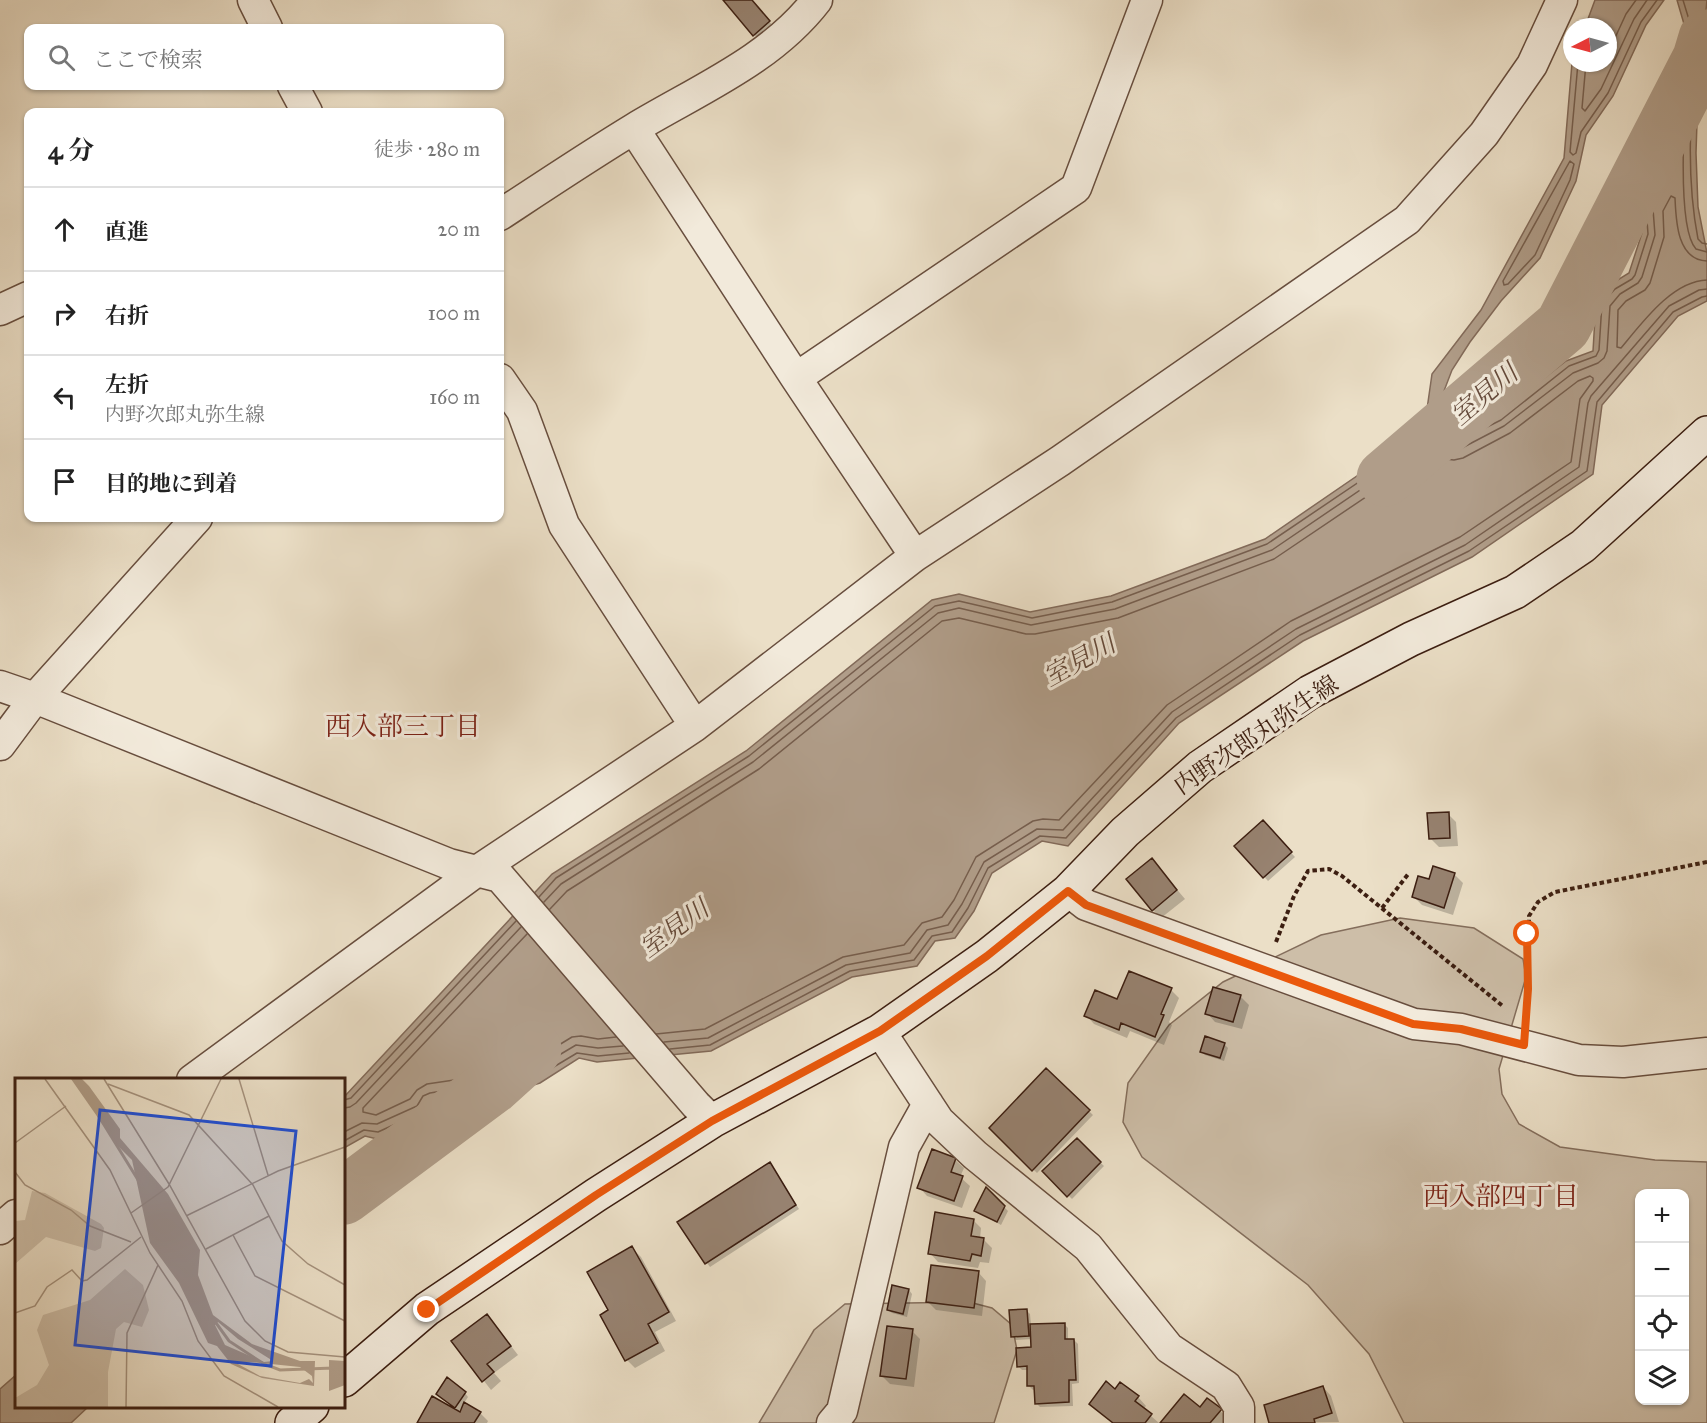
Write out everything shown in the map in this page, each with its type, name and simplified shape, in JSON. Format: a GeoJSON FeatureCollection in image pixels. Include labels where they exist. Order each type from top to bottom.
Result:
{"type":"FeatureCollection","features":[{"type":"Feature","properties":{"kind":"main road","name":"内野次郎丸弥生線"},"geometry":{"type":"LineString","coordinates":[[345,1379],[427,1310],[596,1195],[704,1113],[880,1031],[987,956],[1068,891],[1125,832],[1200,767],[1310,692],[1411,639],[1515,592],[1583,546],[1707,433]]}},
{"type":"Feature","properties":{"kind":"main road"},"geometry":{"type":"LineString","coordinates":[[292,1423],[311,1408]]}},
{"type":"Feature","properties":{"kind":"street"},"geometry":{"type":"LineString","coordinates":[[253,0],[265,24]]}},
{"type":"Feature","properties":{"kind":"street"},"geometry":{"type":"LineString","coordinates":[[504,212],[634,129],[767,51],[801,20],[817,0]]}},
{"type":"Feature","properties":{"kind":"street"},"geometry":{"type":"LineString","coordinates":[[795,378],[1076,189],[1147,0]]}},
{"type":"Feature","properties":{"kind":"street"},"geometry":{"type":"LineString","coordinates":[[195,1078],[488,874],[695,726],[915,556],[1060,461],[1407,220],[1484,134],[1532,65],[1562,0]]}},
{"type":"Feature","properties":{"kind":"street"},"geometry":{"type":"LineString","coordinates":[[295,90],[305,108]]}},
{"type":"Feature","properties":{"kind":"street"},"geometry":{"type":"LineString","coordinates":[[634,129],[795,378],[915,556]]}},
{"type":"Feature","properties":{"kind":"street"},"geometry":{"type":"LineString","coordinates":[[0,309],[24,299]]}},
{"type":"Feature","properties":{"kind":"street"},"geometry":{"type":"LineString","coordinates":[[504,385],[522,411],[564,525],[695,726]]}},
{"type":"Feature","properties":{"kind":"street"},"geometry":{"type":"LineString","coordinates":[[0,745],[35,698],[193,522]]}},
{"type":"Feature","properties":{"kind":"street"},"geometry":{"type":"LineString","coordinates":[[0,686],[449,864],[488,874],[704,1113]]}},
{"type":"Feature","properties":{"kind":"street"},"geometry":{"type":"LineString","coordinates":[[1068,891],[1086,905],[1413,1024],[1524,1034],[1579,1060],[1623,1062],[1707,1053]]}},
{"type":"Feature","properties":{"kind":"street"},"geometry":{"type":"LineString","coordinates":[[880,1031],[939,1121],[975,1155],[1088,1247],[1169,1348],[1226,1386],[1239,1407],[1239,1423]]}},
{"type":"Feature","properties":{"kind":"street"},"geometry":{"type":"LineString","coordinates":[[832,1423],[842,1411],[904,1147],[928,1104]]}},
{"type":"Feature","properties":{"kind":"street"},"geometry":{"type":"LineString","coordinates":[[0,1229],[15,1216]]}},
{"type":"Feature","properties":{"kind":"path"},"geometry":{"type":"LineString","coordinates":[[1524,1034],[1528,989],[1528,916],[1538,902],[1555,892],[1707,862]]}},
{"type":"Feature","properties":{"kind":"path"},"geometry":{"type":"LineString","coordinates":[[1266,971],[1294,896],[1308,871],[1329,869],[1342,876],[1382,908],[1524,1034]]}},
{"type":"Feature","properties":{"kind":"path"},"geometry":{"type":"LineString","coordinates":[[1382,908],[1409,873]]}},
{"type":"Feature","properties":{"kind":"shaded area"},"geometry":{"type":"Polygon","coordinates":[[[1400,918],[1474,928],[1523,959],[1526,977],[1499,1069],[1502,1094],[1519,1124],[1560,1147],[1655,1160],[1707,1162],[1707,1423],[1404,1423],[1369,1354],[1308,1285],[1142,1157],[1123,1122],[1128,1083],[1169,1025],[1223,982],[1321,935],[1400,918]]]}},
{"type":"Feature","properties":{"kind":"shaded area"},"geometry":{"type":"Polygon","coordinates":[[[969,1302],[992,1308],[1012,1325],[1017,1350],[994,1423],[759,1423],[814,1330],[845,1304],[969,1302]]]}},
{"type":"Feature","properties":{"kind":"water"},"geometry":{"type":"Polygon","coordinates":[[[1595,0],[1664,0],[1646,25],[1613,96],[1586,135],[1576,181],[1540,258],[1501,301],[1452,370],[1434,417],[1453,438],[1497,415],[1566,361],[1593,351],[1596,301],[1611,284],[1629,273],[1642,233],[1639,206],[1652,183],[1675,78],[1686,59],[1684,24],[1677,0],[1707,0],[1698,91],[1696,153],[1698,207],[1707,253],[1707,301],[1678,316],[1602,405],[1593,474],[1472,557],[1303,641],[1179,723],[1068,846],[1042,841],[992,873],[974,911],[955,938],[935,941],[917,966],[852,977],[711,1051],[597,1062],[579,1058],[540,1083],[494,1097],[433,1106],[428,1116],[377,1139],[365,1136],[345,1147],[345,1096],[552,874],[746,751],[932,600],[959,594],[1030,612],[1111,596],[1265,539],[1386,456],[1427,409],[1432,374],[1481,310],[1564,158],[1571,72],[1617,72],[1617,18],[1588,18],[1595,0]]]}},
{"type":"Feature","properties":{"kind":"water"},"geometry":{"type":"Polygon","coordinates":[[[15,1376],[15,1408],[87,1408],[71,1423],[0,1423],[0,1389],[15,1376]]]}},
{"type":"Feature","properties":{"kind":"building"},"geometry":{"type":"Polygon","coordinates":[[[723,0],[752,0],[770,21],[753,36],[723,0]]]}},
{"type":"Feature","properties":{"kind":"building"},"geometry":{"type":"Polygon","coordinates":[[[1449,812],[1450,838],[1429,839],[1427,813],[1449,812]]]}},
{"type":"Feature","properties":{"kind":"building"},"geometry":{"type":"Polygon","coordinates":[[[1263,820],[1292,852],[1263,878],[1234,846],[1263,820]]]}},
{"type":"Feature","properties":{"kind":"building"},"geometry":{"type":"Polygon","coordinates":[[[1152,858],[1177,890],[1152,911],[1126,879],[1152,858]]]}},
{"type":"Feature","properties":{"kind":"building"},"geometry":{"type":"Polygon","coordinates":[[[1433,866],[1455,873],[1444,908],[1412,897],[1418,876],[1429,879],[1433,866]]]}},
{"type":"Feature","properties":{"kind":"building"},"geometry":{"type":"Polygon","coordinates":[[[1129,971],[1172,988],[1161,1014],[1164,1015],[1155,1037],[1121,1023],[1119,1030],[1084,1016],[1095,990],[1117,999],[1129,971]]]}},
{"type":"Feature","properties":{"kind":"building"},"geometry":{"type":"Polygon","coordinates":[[[1213,987],[1241,995],[1233,1022],[1205,1014],[1213,987]]]}},
{"type":"Feature","properties":{"kind":"building"},"geometry":{"type":"Polygon","coordinates":[[[1205,1036],[1225,1043],[1220,1058],[1200,1052],[1205,1036]]]}},
{"type":"Feature","properties":{"kind":"building"},"geometry":{"type":"Polygon","coordinates":[[[1046,1068],[1090,1110],[1032,1171],[989,1128],[1046,1068]]]}},
{"type":"Feature","properties":{"kind":"building"},"geometry":{"type":"Polygon","coordinates":[[[1077,1138],[1101,1162],[1067,1197],[1042,1171],[1077,1138]]]}},
{"type":"Feature","properties":{"kind":"building"},"geometry":{"type":"Polygon","coordinates":[[[932,1149],[956,1158],[951,1172],[963,1176],[954,1201],[917,1188],[932,1149]]]}},
{"type":"Feature","properties":{"kind":"building"},"geometry":{"type":"Polygon","coordinates":[[[770,1162],[796,1205],[705,1264],[677,1222],[770,1162]]]}},
{"type":"Feature","properties":{"kind":"building"},"geometry":{"type":"Polygon","coordinates":[[[986,1187],[1005,1206],[997,1222],[974,1211],[986,1187]]]}},
{"type":"Feature","properties":{"kind":"building"},"geometry":{"type":"Polygon","coordinates":[[[935,1212],[974,1219],[971,1236],[984,1238],[981,1256],[972,1254],[970,1261],[928,1254],[935,1212]]]}},
{"type":"Feature","properties":{"kind":"building"},"geometry":{"type":"Polygon","coordinates":[[[632,1246],[669,1312],[648,1324],[658,1343],[625,1361],[600,1315],[608,1310],[587,1272],[632,1246]]]}},
{"type":"Feature","properties":{"kind":"building"},"geometry":{"type":"Polygon","coordinates":[[[931,1265],[979,1271],[974,1308],[926,1302],[931,1265]]]}},
{"type":"Feature","properties":{"kind":"building"},"geometry":{"type":"Polygon","coordinates":[[[892,1285],[909,1289],[903,1314],[887,1310],[892,1285]]]}},
{"type":"Feature","properties":{"kind":"building"},"geometry":{"type":"Polygon","coordinates":[[[1027,1309],[1029,1336],[1011,1337],[1009,1310],[1027,1309]]]}},
{"type":"Feature","properties":{"kind":"building"},"geometry":{"type":"Polygon","coordinates":[[[487,1314],[511,1346],[487,1364],[494,1372],[482,1382],[451,1341],[487,1314]]]}},
{"type":"Feature","properties":{"kind":"building"},"geometry":{"type":"Polygon","coordinates":[[[1065,1323],[1065,1339],[1074,1339],[1076,1380],[1069,1380],[1069,1402],[1035,1404],[1034,1386],[1027,1386],[1027,1366],[1017,1367],[1016,1348],[1031,1347],[1030,1324],[1065,1323]]]}},
{"type":"Feature","properties":{"kind":"building"},"geometry":{"type":"Polygon","coordinates":[[[887,1326],[913,1329],[906,1379],[880,1376],[887,1326]]]}},
{"type":"Feature","properties":{"kind":"building"},"geometry":{"type":"Polygon","coordinates":[[[447,1377],[466,1392],[455,1408],[436,1394],[447,1377]]]}},
{"type":"Feature","properties":{"kind":"building"},"geometry":{"type":"Polygon","coordinates":[[[1106,1381],[1115,1389],[1120,1382],[1139,1396],[1135,1401],[1152,1414],[1145,1423],[1113,1423],[1089,1404],[1106,1381]]]}},
{"type":"Feature","properties":{"kind":"building"},"geometry":{"type":"Polygon","coordinates":[[[1323,1386],[1332,1413],[1314,1419],[1315,1423],[1269,1423],[1264,1405],[1323,1386]]]}},
{"type":"Feature","properties":{"kind":"building"},"geometry":{"type":"Polygon","coordinates":[[[1184,1394],[1200,1407],[1207,1398],[1222,1409],[1210,1423],[1160,1423],[1184,1394]]]}},
{"type":"Feature","properties":{"kind":"building"},"geometry":{"type":"Polygon","coordinates":[[[432,1396],[460,1412],[464,1402],[481,1412],[474,1423],[417,1423],[432,1396]]]}},
{"type":"Feature","properties":{"kind":"waterway","name":"室見川"},"geometry":{"type":"LineString","coordinates":[[1385,478],[1563,326],[1701,58],[1707,38]]}},
{"type":"Feature","properties":{"kind":"waterway","name":"室見川"},"geometry":{"type":"LineString","coordinates":[[345,1195],[492,1086],[533,1049]]}},
{"type":"Feature","properties":{"kind":"district","name":"西入部三丁目"},"geometry":{"type":"Point","coordinates":[403,726]}},
{"type":"Feature","properties":{"kind":"district","name":"西入部四丁目"},"geometry":{"type":"Point","coordinates":[1501,1196]}},
{"type":"Feature","properties":{"kind":"route"},"geometry":{"type":"LineString","coordinates":[[427,1310],[596,1195],[712,1121],[880,1031],[987,956],[1068,891],[1086,905],[1413,1024],[1461,1029],[1524,1045],[1528,989],[1527,934]]}}]}
